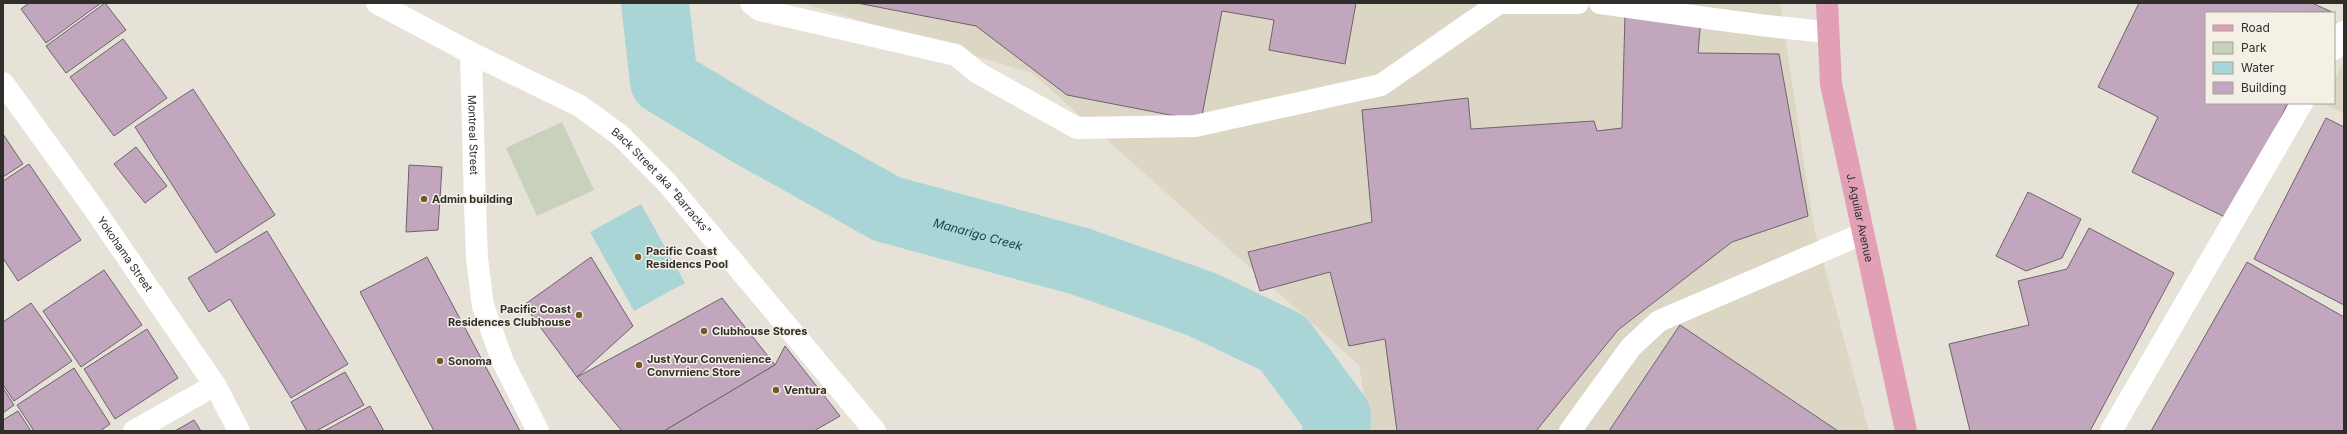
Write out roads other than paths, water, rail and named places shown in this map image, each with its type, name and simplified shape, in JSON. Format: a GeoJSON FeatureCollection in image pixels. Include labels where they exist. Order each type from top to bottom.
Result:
{"type":"FeatureCollection","features":[{"type":"Feature","properties":{"kind":"main road","name":"J. Aguilar Avenue"},"geometry":{"type":"LineString","coordinates":[[1827,3],[1831,84],[1862,234],[1906,431]]}},
{"type":"Feature","properties":{"kind":"street"},"geometry":{"type":"LineString","coordinates":[[377,3],[471,53]]}},
{"type":"Feature","properties":{"kind":"street"},"geometry":{"type":"LineString","coordinates":[[751,3],[760,10],[956,55],[978,74],[1077,128],[1195,126],[1382,85],[1499,3],[1578,3]]}},
{"type":"Feature","properties":{"kind":"street"},"geometry":{"type":"LineString","coordinates":[[1600,3],[1710,17],[1769,28],[1828,32]]}},
{"type":"Feature","properties":{"kind":"street"},"geometry":{"type":"LineString","coordinates":[[2335,47],[2344,32]]}},
{"type":"Feature","properties":{"kind":"street","name":"Montreal Street"},"geometry":{"type":"LineString","coordinates":[[471,53],[477,258],[483,306],[503,362],[538,431]]}},
{"type":"Feature","properties":{"kind":"street","name":"Back Street aka \"Barracks\""},"geometry":{"type":"LineString","coordinates":[[471,53],[580,106],[621,136],[668,184],[875,431]]}},
{"type":"Feature","properties":{"kind":"street","name":"Yokohama Street"},"geometry":{"type":"LineString","coordinates":[[3,83],[90,202],[215,385],[239,431]]}},
{"type":"Feature","properties":{"kind":"street"},"geometry":{"type":"LineString","coordinates":[[2111,431],[2301,104]]}},
{"type":"Feature","properties":{"kind":"street"},"geometry":{"type":"LineString","coordinates":[[1570,431],[1631,347],[1659,321],[1862,234]]}},
{"type":"Feature","properties":{"kind":"street"},"geometry":{"type":"LineString","coordinates":[[134,431],[215,385]]}},
{"type":"Feature","properties":{"kind":"water","name":"Pacific Coast Residencs Pool"},"geometry":{"type":"Polygon","coordinates":[[[641,204],[685,283],[634,311],[590,232],[641,204]]]}},
{"type":"Feature","properties":{"kind":"waterway","name":"Manarigo Creek"},"geometry":{"type":"LineString","coordinates":[[655,3],[664,81],[747,131],[887,209],[1079,261],[1201,304],[1283,343],[1337,416],[1336,431]]}},
{"type":"Feature","properties":{"kind":"place","name":"Admin building"},"geometry":{"type":"Point","coordinates":[424,199]}},
{"type":"Feature","properties":{"kind":"place","name":"Pacific Coast Residencs Pool"},"geometry":{"type":"Point","coordinates":[638,257]}},
{"type":"Feature","properties":{"kind":"place","name":"Pacific Coast Residences Clubhouse"},"geometry":{"type":"Point","coordinates":[579,315]}},
{"type":"Feature","properties":{"kind":"place","name":"Clubhouse Stores"},"geometry":{"type":"Point","coordinates":[704,331]}},
{"type":"Feature","properties":{"kind":"place","name":"Sonoma"},"geometry":{"type":"Point","coordinates":[440,361]}},
{"type":"Feature","properties":{"kind":"place","name":"Just Your Convenience Convrnienc Store"},"geometry":{"type":"Point","coordinates":[639,365]}},
{"type":"Feature","properties":{"kind":"place","name":"Ventura"},"geometry":{"type":"Point","coordinates":[776,390]}}]}
